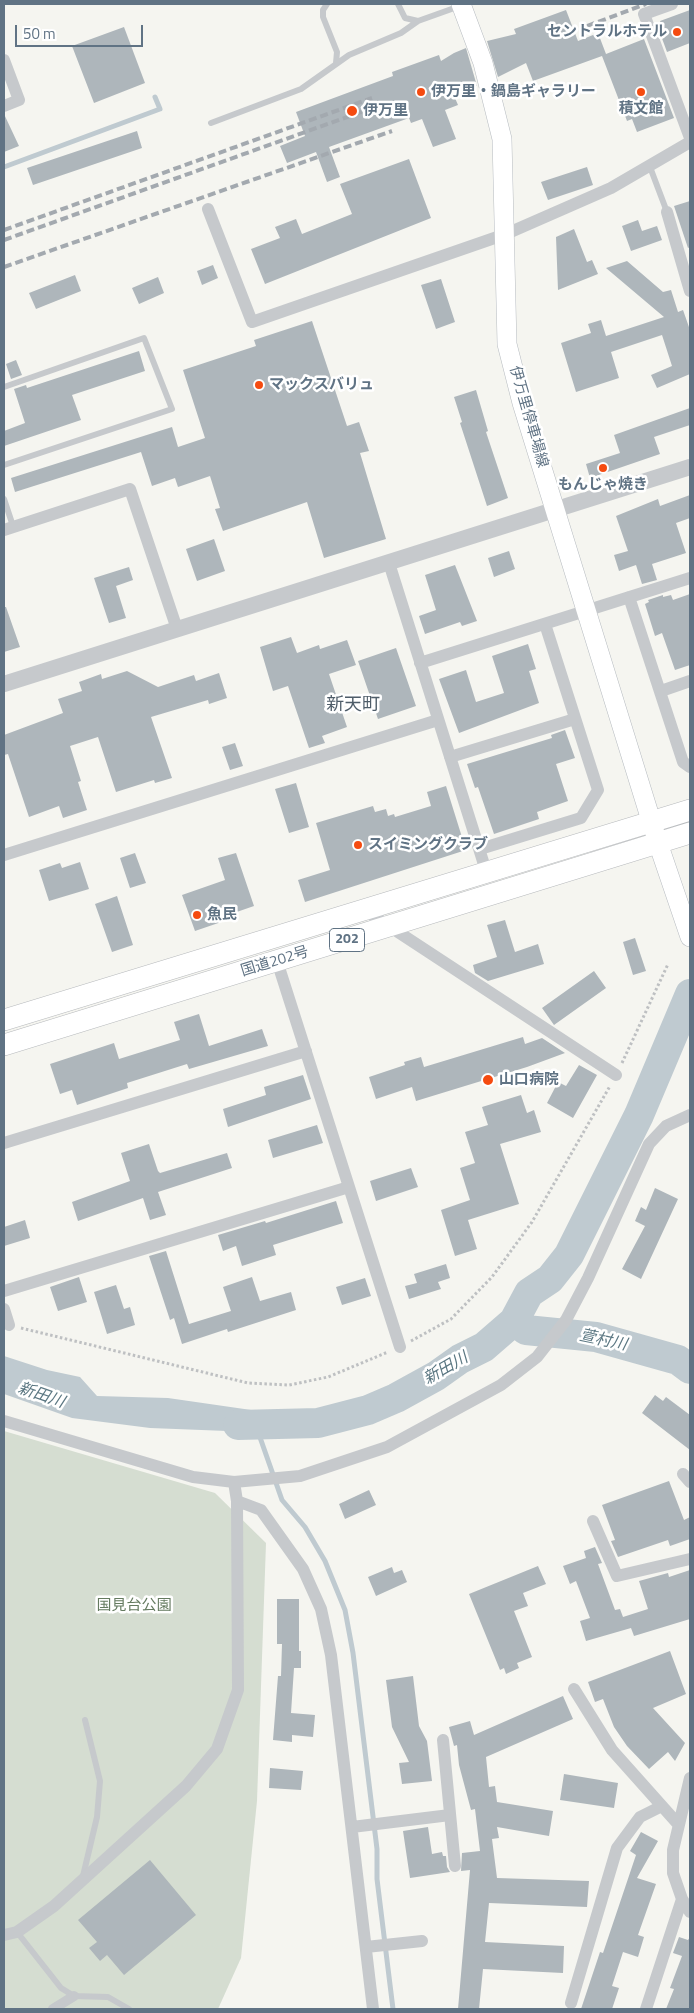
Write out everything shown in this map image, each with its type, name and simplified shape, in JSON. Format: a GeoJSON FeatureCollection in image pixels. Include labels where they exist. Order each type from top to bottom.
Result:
{"type":"FeatureCollection","features":[{"type":"Feature","properties":{"kind":"highway","name":"国道202号"},"geometry":{"type":"LineString","coordinates":[[4,1020],[487,874],[690,810]]}},
{"type":"Feature","properties":{"kind":"highway","name":"国道202号"},"geometry":{"type":"LineString","coordinates":[[4,1046],[690,833]]}},
{"type":"Feature","properties":{"kind":"main road","name":"伊万里停車場線"},"geometry":{"type":"LineString","coordinates":[[461,5],[483,63],[502,140],[506,234],[507,344],[522,404],[658,843],[689,933]]}},
{"type":"Feature","properties":{"kind":"street"},"geometry":{"type":"LineString","coordinates":[[208,208],[252,322],[506,234],[611,188],[650,167],[690,140],[644,14],[672,4]]}},
{"type":"Feature","properties":{"kind":"street"},"geometry":{"type":"LineString","coordinates":[[4,60],[19,100],[4,106]]}},
{"type":"Feature","properties":{"kind":"street"},"geometry":{"type":"LineString","coordinates":[[666,212],[690,292]]}},
{"type":"Feature","properties":{"kind":"street"},"geometry":{"type":"LineString","coordinates":[[4,684],[690,467]]}},
{"type":"Feature","properties":{"kind":"street"},"geometry":{"type":"LineString","coordinates":[[8,528],[130,489],[177,629]]}},
{"type":"Feature","properties":{"kind":"street"},"geometry":{"type":"LineString","coordinates":[[389,563],[487,874]]}},
{"type":"Feature","properties":{"kind":"street"},"geometry":{"type":"LineString","coordinates":[[420,663],[690,578]]}},
{"type":"Feature","properties":{"kind":"street"},"geometry":{"type":"LineString","coordinates":[[629,598],[683,762],[690,767]]}},
{"type":"Feature","properties":{"kind":"street"},"geometry":{"type":"LineString","coordinates":[[480,849],[581,818],[598,790],[545,624]]}},
{"type":"Feature","properties":{"kind":"street"},"geometry":{"type":"LineString","coordinates":[[661,691],[690,681]]}},
{"type":"Feature","properties":{"kind":"street"},"geometry":{"type":"LineString","coordinates":[[450,757],[575,719]]}},
{"type":"Feature","properties":{"kind":"street"},"geometry":{"type":"LineString","coordinates":[[4,855],[438,720]]}},
{"type":"Feature","properties":{"kind":"street"},"geometry":{"type":"LineString","coordinates":[[366,911],[616,1075]]}},
{"type":"Feature","properties":{"kind":"street"},"geometry":{"type":"LineString","coordinates":[[276,962],[400,1347]]}},
{"type":"Feature","properties":{"kind":"street"},"geometry":{"type":"LineString","coordinates":[[4,1143],[306,1052]]}},
{"type":"Feature","properties":{"kind":"street"},"geometry":{"type":"LineString","coordinates":[[4,1421],[193,1477],[234,1482],[262,1481],[300,1476],[387,1446],[501,1385],[537,1357],[566,1320],[588,1278],[649,1144],[666,1126],[690,1115]]}},
{"type":"Feature","properties":{"kind":"street"},"geometry":{"type":"LineString","coordinates":[[4,1291],[349,1187]]}},
{"type":"Feature","properties":{"kind":"street"},"geometry":{"type":"LineString","coordinates":[[4,1309],[9,1325]]}},
{"type":"Feature","properties":{"kind":"street"},"geometry":{"type":"LineString","coordinates":[[4,1935],[17,1932],[54,1906],[186,1786],[216,1750],[238,1690],[237,1501],[234,1482]]}},
{"type":"Feature","properties":{"kind":"street"},"geometry":{"type":"LineString","coordinates":[[237,1501],[262,1510],[303,1569],[321,1609],[331,1655],[373,2009]]}},
{"type":"Feature","properties":{"kind":"street"},"geometry":{"type":"LineString","coordinates":[[593,1521],[617,1576],[690,1559]]}},
{"type":"Feature","properties":{"kind":"street"},"geometry":{"type":"LineString","coordinates":[[574,1689],[612,1750],[678,1824]]}},
{"type":"Feature","properties":{"kind":"street"},"geometry":{"type":"LineString","coordinates":[[443,1740],[455,1866]]}},
{"type":"Feature","properties":{"kind":"street"},"geometry":{"type":"LineString","coordinates":[[690,1778],[673,1850],[673,1873],[682,1899],[690,1912]]}},
{"type":"Feature","properties":{"kind":"street"},"geometry":{"type":"LineString","coordinates":[[571,2003],[617,1848],[640,1817],[662,1806]]}},
{"type":"Feature","properties":{"kind":"street"},"geometry":{"type":"LineString","coordinates":[[352,1828],[450,1815]]}},
{"type":"Feature","properties":{"kind":"street"},"geometry":{"type":"LineString","coordinates":[[646,2009],[682,1899]]}},
{"type":"Feature","properties":{"kind":"street"},"geometry":{"type":"LineString","coordinates":[[366,1947],[422,1940]]}},
{"type":"Feature","properties":{"kind":"street"},"geometry":{"type":"LineString","coordinates":[[53,2009],[74,1996]]}},
{"type":"Feature","properties":{"kind":"lane"},"geometry":{"type":"LineString","coordinates":[[327,4],[323,10],[323,17],[337,52],[336,64]]}},
{"type":"Feature","properties":{"kind":"lane"},"geometry":{"type":"LineString","coordinates":[[398,4],[405,18],[401,33]]}},
{"type":"Feature","properties":{"kind":"lane"},"geometry":{"type":"LineString","coordinates":[[211,123],[301,88],[349,55],[401,33],[418,21],[461,5]]}},
{"type":"Feature","properties":{"kind":"lane"},"geometry":{"type":"LineString","coordinates":[[405,18],[418,21]]}},
{"type":"Feature","properties":{"kind":"lane"},"geometry":{"type":"LineString","coordinates":[[337,52],[349,55]]}},
{"type":"Feature","properties":{"kind":"lane"},"geometry":{"type":"LineString","coordinates":[[650,167],[666,212]]}},
{"type":"Feature","properties":{"kind":"lane"},"geometry":{"type":"LineString","coordinates":[[4,387],[144,338],[172,410],[4,464]]}},
{"type":"Feature","properties":{"kind":"lane"},"geometry":{"type":"LineString","coordinates":[[4,499],[8,528]]}},
{"type":"Feature","properties":{"kind":"lane"},"geometry":{"type":"LineString","coordinates":[[82,1880],[97,1817],[100,1782],[85,1720]]}},
{"type":"Feature","properties":{"kind":"lane"},"geometry":{"type":"LineString","coordinates":[[17,1932],[61,1988],[74,1996],[108,1997],[129,2009]]}},
{"type":"Feature","properties":{"kind":"path"},"geometry":{"type":"LineString","coordinates":[[9,1325],[256,1383],[290,1385],[328,1377],[400,1347],[451,1319],[492,1276],[532,1222],[616,1075],[668,964]]}},
{"type":"Feature","properties":{"kind":"green space","name":"国見台公園"},"geometry":{"type":"Polygon","coordinates":[[[4,1431],[215,1493],[266,1543],[257,1801],[241,1958],[218,2009],[4,2009],[4,1431]]]}},
{"type":"Feature","properties":{"kind":"water"},"geometry":{"type":"Polygon","coordinates":[[[4,1356],[47,1370],[80,1377],[97,1396],[168,1398],[272,1413],[280,1423],[271,1431],[253,1432],[150,1428],[72,1418],[4,1394],[4,1356]]]}},
{"type":"Feature","properties":{"kind":"building"},"geometry":{"type":"Polygon","coordinates":[[[566,10],[578,41],[598,33],[606,54],[644,39],[674,118],[637,132],[632,119],[627,121],[602,56],[533,81],[526,63],[498,77],[487,41],[516,34],[514,29],[566,10]]]}},
{"type":"Feature","properties":{"kind":"building","name":"セントラルホテル"},"geometry":{"type":"Polygon","coordinates":[[[690,10],[690,43],[667,52],[660,33],[664,31],[660,21],[690,10]]]}},
{"type":"Feature","properties":{"kind":"building"},"geometry":{"type":"Polygon","coordinates":[[[124,27],[145,83],[94,103],[72,46],[124,27]]]}},
{"type":"Feature","properties":{"kind":"building"},"geometry":{"type":"Polygon","coordinates":[[[466,48],[477,86],[452,91],[458,105],[445,110],[456,139],[433,147],[422,119],[411,123],[409,118],[329,147],[340,177],[327,182],[316,152],[287,163],[280,146],[305,136],[296,112],[393,76],[392,72],[439,55],[441,61],[466,48]]]}},
{"type":"Feature","properties":{"kind":"building"},"geometry":{"type":"Polygon","coordinates":[[[4,114],[19,146],[4,152],[4,114]]]}},
{"type":"Feature","properties":{"kind":"building"},"geometry":{"type":"Polygon","coordinates":[[[137,131],[142,148],[33,185],[27,168],[137,131]]]}},
{"type":"Feature","properties":{"kind":"building"},"geometry":{"type":"Polygon","coordinates":[[[409,159],[431,218],[265,284],[251,249],[280,238],[275,227],[296,219],[302,234],[352,214],[340,184],[409,159]]]}},
{"type":"Feature","properties":{"kind":"building"},"geometry":{"type":"Polygon","coordinates":[[[587,167],[593,185],[548,200],[541,182],[587,167]]]}},
{"type":"Feature","properties":{"kind":"building"},"geometry":{"type":"Polygon","coordinates":[[[690,201],[690,247],[688,248],[674,206],[690,201]]]}},
{"type":"Feature","properties":{"kind":"building"},"geometry":{"type":"Polygon","coordinates":[[[638,220],[642,231],[657,226],[662,240],[631,251],[622,226],[638,220]]]}},
{"type":"Feature","properties":{"kind":"building"},"geometry":{"type":"Polygon","coordinates":[[[574,229],[587,262],[592,260],[598,274],[558,290],[556,237],[574,229]]]}},
{"type":"Feature","properties":{"kind":"building"},"geometry":{"type":"Polygon","coordinates":[[[627,261],[663,292],[671,290],[678,312],[683,310],[690,330],[690,374],[657,388],[651,375],[672,366],[662,335],[611,352],[619,378],[576,392],[561,343],[591,333],[588,324],[601,320],[606,336],[664,317],[606,268],[627,261]]]}},
{"type":"Feature","properties":{"kind":"building"},"geometry":{"type":"Polygon","coordinates":[[[213,265],[218,278],[202,285],[197,271],[213,265]]]}},
{"type":"Feature","properties":{"kind":"building"},"geometry":{"type":"Polygon","coordinates":[[[75,275],[81,291],[36,309],[29,293],[75,275]]]}},
{"type":"Feature","properties":{"kind":"building"},"geometry":{"type":"Polygon","coordinates":[[[158,277],[164,293],[139,304],[132,288],[158,277]]]}},
{"type":"Feature","properties":{"kind":"building"},"geometry":{"type":"Polygon","coordinates":[[[441,279],[455,322],[436,329],[421,285],[441,279]]]}},
{"type":"Feature","properties":{"kind":"building"},"geometry":{"type":"Polygon","coordinates":[[[312,321],[347,426],[359,422],[369,451],[360,453],[386,539],[324,558],[307,502],[223,531],[215,509],[220,508],[210,476],[178,487],[175,478],[152,486],[141,452],[15,492],[11,478],[172,427],[178,447],[205,438],[183,370],[256,346],[254,340],[312,321]]]}},
{"type":"Feature","properties":{"kind":"building"},"geometry":{"type":"Polygon","coordinates":[[[139,351],[145,371],[72,395],[81,420],[4,446],[4,431],[25,423],[14,389],[26,385],[27,388],[139,351]]]}},
{"type":"Feature","properties":{"kind":"building"},"geometry":{"type":"Polygon","coordinates":[[[16,360],[22,375],[11,379],[6,364],[16,360]]]}},
{"type":"Feature","properties":{"kind":"building"},"geometry":{"type":"Polygon","coordinates":[[[476,390],[488,431],[486,432],[508,498],[487,506],[460,423],[462,422],[454,397],[476,390]]]}},
{"type":"Feature","properties":{"kind":"building"},"geometry":{"type":"Polygon","coordinates":[[[690,408],[690,425],[654,437],[660,454],[590,478],[586,464],[620,453],[614,435],[690,408]]]}},
{"type":"Feature","properties":{"kind":"building"},"geometry":{"type":"Polygon","coordinates":[[[690,495],[690,518],[676,523],[686,553],[652,564],[657,580],[642,584],[636,565],[619,571],[614,555],[628,551],[616,516],[658,499],[660,506],[690,495]]]}},
{"type":"Feature","properties":{"kind":"building"},"geometry":{"type":"Polygon","coordinates":[[[214,539],[225,571],[197,581],[186,549],[214,539]]]}},
{"type":"Feature","properties":{"kind":"building"},"geometry":{"type":"Polygon","coordinates":[[[509,551],[515,569],[494,577],[488,558],[509,551]]]}},
{"type":"Feature","properties":{"kind":"building"},"geometry":{"type":"Polygon","coordinates":[[[455,565],[477,621],[462,626],[460,622],[425,634],[419,616],[436,610],[425,575],[455,565]]]}},
{"type":"Feature","properties":{"kind":"building"},"geometry":{"type":"Polygon","coordinates":[[[129,567],[133,580],[116,586],[126,618],[109,623],[94,578],[129,567]]]}},
{"type":"Feature","properties":{"kind":"building"},"geometry":{"type":"Polygon","coordinates":[[[690,594],[690,665],[675,670],[662,633],[655,636],[645,604],[649,602],[648,600],[663,595],[663,597],[671,595],[673,600],[690,594]]]}},
{"type":"Feature","properties":{"kind":"building"},"geometry":{"type":"Polygon","coordinates":[[[4,607],[6,607],[20,647],[4,652],[4,607]]]}},
{"type":"Feature","properties":{"kind":"building"},"geometry":{"type":"Polygon","coordinates":[[[291,637],[297,653],[319,645],[320,649],[347,640],[356,665],[329,674],[347,727],[322,736],[325,743],[309,748],[288,686],[273,691],[260,647],[291,637]]]}},
{"type":"Feature","properties":{"kind":"building"},"geometry":{"type":"Polygon","coordinates":[[[528,644],[536,669],[529,671],[539,703],[459,733],[439,679],[466,670],[476,702],[504,693],[492,656],[528,644]]]}},
{"type":"Feature","properties":{"kind":"building"},"geometry":{"type":"Polygon","coordinates":[[[396,648],[416,706],[378,719],[358,661],[396,648]]]}},
{"type":"Feature","properties":{"kind":"building"},"geometry":{"type":"Polygon","coordinates":[[[127,671],[158,687],[194,675],[196,681],[219,673],[227,698],[209,704],[208,700],[151,717],[172,778],[155,783],[154,780],[116,792],[98,737],[70,746],[81,781],[78,782],[87,810],[63,818],[59,806],[29,817],[8,754],[4,755],[4,735],[63,713],[58,699],[82,691],[79,682],[101,674],[102,679],[127,671]]]}},
{"type":"Feature","properties":{"kind":"building"},"geometry":{"type":"Polygon","coordinates":[[[565,730],[575,758],[556,764],[568,801],[537,812],[539,819],[494,834],[478,787],[475,788],[467,764],[552,738],[551,735],[565,730]]]}},
{"type":"Feature","properties":{"kind":"building"},"geometry":{"type":"Polygon","coordinates":[[[235,743],[243,766],[230,770],[222,747],[235,743]]]}},
{"type":"Feature","properties":{"kind":"building"},"geometry":{"type":"Polygon","coordinates":[[[296,783],[309,827],[289,833],[275,789],[296,783]]]}},
{"type":"Feature","properties":{"kind":"building"},"geometry":{"type":"Polygon","coordinates":[[[446,786],[466,850],[305,902],[298,880],[330,870],[316,823],[373,806],[375,812],[386,809],[388,816],[394,814],[395,817],[431,806],[427,792],[446,786]]]}},
{"type":"Feature","properties":{"kind":"building"},"geometry":{"type":"Polygon","coordinates":[[[135,853],[146,883],[130,888],[120,858],[135,853]]]}},
{"type":"Feature","properties":{"kind":"building"},"geometry":{"type":"Polygon","coordinates":[[[236,853],[254,906],[228,915],[230,919],[195,931],[182,895],[225,880],[218,858],[236,853]]]}},
{"type":"Feature","properties":{"kind":"building"},"geometry":{"type":"Polygon","coordinates":[[[80,862],[89,889],[49,901],[39,870],[60,863],[62,868],[80,862]]]}},
{"type":"Feature","properties":{"kind":"building"},"geometry":{"type":"Polygon","coordinates":[[[117,896],[133,945],[112,952],[95,904],[117,896]]]}},
{"type":"Feature","properties":{"kind":"building"},"geometry":{"type":"Polygon","coordinates":[[[505,920],[515,952],[538,944],[544,964],[488,981],[475,973],[473,965],[497,957],[487,925],[505,920]]]}},
{"type":"Feature","properties":{"kind":"building"},"geometry":{"type":"Polygon","coordinates":[[[635,938],[646,971],[633,975],[623,942],[635,938]]]}},
{"type":"Feature","properties":{"kind":"building"},"geometry":{"type":"Polygon","coordinates":[[[594,971],[606,988],[554,1025],[542,1008],[594,971]]]}},
{"type":"Feature","properties":{"kind":"building"},"geometry":{"type":"Polygon","coordinates":[[[199,1014],[209,1046],[262,1029],[268,1046],[189,1069],[187,1064],[127,1083],[128,1088],[77,1105],[72,1090],[60,1094],[50,1064],[114,1043],[119,1059],[180,1040],[174,1022],[199,1014]]]}},
{"type":"Feature","properties":{"kind":"building"},"geometry":{"type":"Polygon","coordinates":[[[523,1037],[525,1044],[542,1038],[565,1053],[527,1067],[416,1101],[412,1087],[376,1099],[369,1077],[405,1065],[404,1062],[421,1057],[424,1067],[523,1037]]]}},
{"type":"Feature","properties":{"kind":"building"},"geometry":{"type":"Polygon","coordinates":[[[579,1065],[597,1075],[573,1118],[547,1103],[558,1082],[566,1086],[579,1065]]]}},
{"type":"Feature","properties":{"kind":"building"},"geometry":{"type":"Polygon","coordinates":[[[303,1075],[311,1099],[228,1127],[223,1109],[266,1095],[264,1087],[303,1075]]]}},
{"type":"Feature","properties":{"kind":"building"},"geometry":{"type":"Polygon","coordinates":[[[521,1095],[527,1113],[534,1110],[541,1132],[500,1144],[519,1204],[468,1220],[477,1249],[455,1256],[441,1210],[470,1200],[460,1168],[475,1163],[465,1132],[488,1125],[482,1107],[521,1095]]]}},
{"type":"Feature","properties":{"kind":"building"},"geometry":{"type":"Polygon","coordinates":[[[317,1125],[323,1143],[273,1158],[268,1140],[317,1125]]]}},
{"type":"Feature","properties":{"kind":"building"},"geometry":{"type":"Polygon","coordinates":[[[149,1144],[160,1173],[227,1153],[232,1168],[158,1192],[166,1215],[150,1220],[143,1198],[78,1221],[72,1202],[130,1181],[121,1153],[149,1144]]]}},
{"type":"Feature","properties":{"kind":"building"},"geometry":{"type":"Polygon","coordinates":[[[411,1168],[418,1187],[376,1201],[370,1181],[411,1168]]]}},
{"type":"Feature","properties":{"kind":"building"},"geometry":{"type":"Polygon","coordinates":[[[655,1188],[678,1199],[641,1279],[622,1269],[645,1226],[635,1221],[641,1207],[646,1210],[655,1188]]]}},
{"type":"Feature","properties":{"kind":"building"},"geometry":{"type":"Polygon","coordinates":[[[336,1201],[343,1223],[273,1245],[276,1255],[242,1266],[236,1246],[223,1251],[218,1235],[265,1221],[266,1223],[336,1201]]]}},
{"type":"Feature","properties":{"kind":"building"},"geometry":{"type":"Polygon","coordinates":[[[25,1220],[30,1238],[4,1246],[4,1227],[25,1220]]]}},
{"type":"Feature","properties":{"kind":"building"},"geometry":{"type":"Polygon","coordinates":[[[166,1251],[189,1324],[231,1311],[223,1287],[252,1277],[260,1301],[291,1292],[296,1310],[228,1332],[227,1329],[182,1344],[174,1318],[170,1320],[149,1256],[166,1251]]]}},
{"type":"Feature","properties":{"kind":"building"},"geometry":{"type":"Polygon","coordinates":[[[446,1264],[450,1278],[438,1282],[441,1289],[409,1299],[405,1286],[417,1283],[414,1274],[446,1264]]]}},
{"type":"Feature","properties":{"kind":"building"},"geometry":{"type":"Polygon","coordinates":[[[79,1277],[87,1302],[58,1311],[50,1287],[79,1277]]]}},
{"type":"Feature","properties":{"kind":"building"},"geometry":{"type":"Polygon","coordinates":[[[365,1278],[371,1296],[342,1305],[336,1287],[365,1278]]]}},
{"type":"Feature","properties":{"kind":"building"},"geometry":{"type":"Polygon","coordinates":[[[116,1285],[124,1309],[130,1307],[135,1325],[107,1334],[94,1292],[116,1285]]]}},
{"type":"Feature","properties":{"kind":"building"},"geometry":{"type":"Polygon","coordinates":[[[655,1395],[663,1401],[666,1397],[690,1415],[690,1450],[642,1413],[655,1395]]]}},
{"type":"Feature","properties":{"kind":"building"},"geometry":{"type":"Polygon","coordinates":[[[669,1481],[684,1520],[690,1517],[690,1539],[670,1546],[668,1540],[618,1557],[611,1541],[615,1540],[602,1505],[669,1481]]]}},
{"type":"Feature","properties":{"kind":"building"},"geometry":{"type":"Polygon","coordinates":[[[369,1490],[376,1505],[345,1519],[339,1504],[369,1490]]]}},
{"type":"Feature","properties":{"kind":"building"},"geometry":{"type":"Polygon","coordinates":[[[595,1547],[602,1563],[598,1564],[615,1610],[620,1609],[623,1617],[648,1609],[639,1581],[668,1573],[669,1577],[690,1570],[690,1619],[634,1636],[631,1628],[586,1641],[580,1621],[590,1618],[576,1581],[570,1584],[563,1566],[586,1558],[584,1551],[595,1547]]]}},
{"type":"Feature","properties":{"kind":"building"},"geometry":{"type":"Polygon","coordinates":[[[538,1566],[546,1584],[523,1593],[528,1606],[514,1611],[532,1657],[517,1663],[519,1668],[506,1674],[504,1668],[500,1670],[469,1594],[538,1566]]]}},
{"type":"Feature","properties":{"kind":"building"},"geometry":{"type":"Polygon","coordinates":[[[392,1567],[394,1573],[402,1570],[407,1582],[376,1596],[368,1577],[392,1567]]]}},
{"type":"Feature","properties":{"kind":"building"},"geometry":{"type":"Polygon","coordinates":[[[277,1599],[299,1599],[299,1651],[301,1651],[301,1668],[294,1668],[291,1713],[315,1715],[313,1737],[292,1735],[292,1742],[273,1740],[278,1676],[281,1676],[282,1644],[277,1644],[277,1599]]]}},
{"type":"Feature","properties":{"kind":"building"},"geometry":{"type":"Polygon","coordinates":[[[670,1651],[686,1694],[653,1708],[685,1743],[675,1761],[668,1752],[649,1769],[627,1746],[614,1727],[603,1699],[595,1702],[588,1682],[670,1651]]]}},
{"type":"Feature","properties":{"kind":"building"},"geometry":{"type":"Polygon","coordinates":[[[413,1676],[419,1726],[427,1741],[432,1781],[402,1784],[399,1763],[409,1762],[392,1727],[386,1680],[413,1676]]]}},
{"type":"Feature","properties":{"kind":"building"},"geometry":{"type":"Polygon","coordinates":[[[563,1696],[573,1719],[486,1757],[489,1787],[495,1786],[497,1802],[553,1811],[549,1836],[497,1827],[499,1838],[492,1839],[497,1878],[589,1881],[587,1907],[489,1903],[485,1942],[564,1946],[563,1973],[483,1969],[479,2009],[458,2009],[470,1870],[461,1871],[462,1853],[480,1851],[475,1809],[471,1810],[459,1765],[457,1745],[454,1746],[449,1727],[470,1721],[474,1735],[563,1696]]]}},
{"type":"Feature","properties":{"kind":"building"},"geometry":{"type":"Polygon","coordinates":[[[270,1768],[303,1771],[301,1790],[269,1788],[270,1768]]]}},
{"type":"Feature","properties":{"kind":"building"},"geometry":{"type":"Polygon","coordinates":[[[564,1774],[618,1783],[614,1808],[560,1800],[564,1774]]]}},
{"type":"Feature","properties":{"kind":"building"},"geometry":{"type":"Polygon","coordinates":[[[428,1827],[432,1854],[442,1852],[443,1856],[446,1856],[447,1867],[450,1872],[410,1878],[403,1831],[428,1827]]]}},
{"type":"Feature","properties":{"kind":"building"},"geometry":{"type":"Polygon","coordinates":[[[641,1832],[658,1841],[637,1878],[656,1884],[638,1935],[644,1937],[638,1957],[623,1952],[612,1986],[619,1988],[612,2009],[581,2009],[600,1952],[603,1953],[636,1855],[630,1851],[641,1832]]]}},
{"type":"Feature","properties":{"kind":"building"},"geometry":{"type":"Polygon","coordinates":[[[150,1860],[196,1915],[124,1975],[107,1955],[100,1961],[89,1948],[97,1942],[78,1920],[150,1860]]]}},
{"type":"Feature","properties":{"kind":"building"},"geometry":{"type":"Polygon","coordinates":[[[679,1937],[688,1940],[690,1937],[690,2009],[666,2009],[674,1989],[670,1988],[682,1956],[673,1953],[679,1937]]]}},
{"type":"Feature","properties":{"kind":"waterway"},"geometry":{"type":"LineString","coordinates":[[4,167],[160,109],[155,97]]}},
{"type":"Feature","properties":{"kind":"waterway","name":"新田川"},"geometry":{"type":"LineString","coordinates":[[238,1425],[318,1423],[368,1410],[396,1398],[436,1376],[460,1359],[484,1347],[514,1321],[529,1293],[550,1279],[569,1255],[639,1115],[690,994]]}},
{"type":"Feature","properties":{"kind":"waterway","name":"萱村川"},"geometry":{"type":"LineString","coordinates":[[514,1321],[526,1330],[596,1337],[678,1360],[690,1369]]}},
{"type":"Feature","properties":{"kind":"waterway"},"geometry":{"type":"LineString","coordinates":[[256,1426],[282,1500],[305,1527],[325,1561],[345,1610],[353,1653],[377,1849],[377,1879],[393,2009]]}},
{"type":"Feature","properties":{"kind":"railway"},"geometry":{"type":"LineString","coordinates":[[587,26],[646,4]]}},
{"type":"Feature","properties":{"kind":"railway"},"geometry":{"type":"LineString","coordinates":[[4,230],[372,98]]}},
{"type":"Feature","properties":{"kind":"railway"},"geometry":{"type":"LineString","coordinates":[[4,240],[375,107]]}},
{"type":"Feature","properties":{"kind":"railway"},"geometry":{"type":"LineString","coordinates":[[4,267],[392,131]]}},
{"type":"Feature","properties":{"kind":"place","name":"セントラルホテル"},"geometry":{"type":"Point","coordinates":[677,32]}},
{"type":"Feature","properties":{"kind":"place","name":"伊万里・鍋島ギャラリー"},"geometry":{"type":"Point","coordinates":[421,92]}},
{"type":"Feature","properties":{"kind":"place","name":"積文館"},"geometry":{"type":"Point","coordinates":[641,92]}},
{"type":"Feature","properties":{"kind":"place","name":"伊万里"},"geometry":{"type":"Point","coordinates":[352,111]}},
{"type":"Feature","properties":{"kind":"place","name":"マックスバリュ"},"geometry":{"type":"Point","coordinates":[259,385]}},
{"type":"Feature","properties":{"kind":"place","name":"もんじゃ焼き"},"geometry":{"type":"Point","coordinates":[603,468]}},
{"type":"Feature","properties":{"kind":"place","name":"スイミングクラブ"},"geometry":{"type":"Point","coordinates":[358,845]}},
{"type":"Feature","properties":{"kind":"place","name":"魚民"},"geometry":{"type":"Point","coordinates":[197,915]}},
{"type":"Feature","properties":{"kind":"place","name":"山口病院"},"geometry":{"type":"Point","coordinates":[488,1080]}},
{"type":"Feature","properties":{"kind":"district","name":"新天町"},"geometry":{"type":"Point","coordinates":[353,706]}}]}
